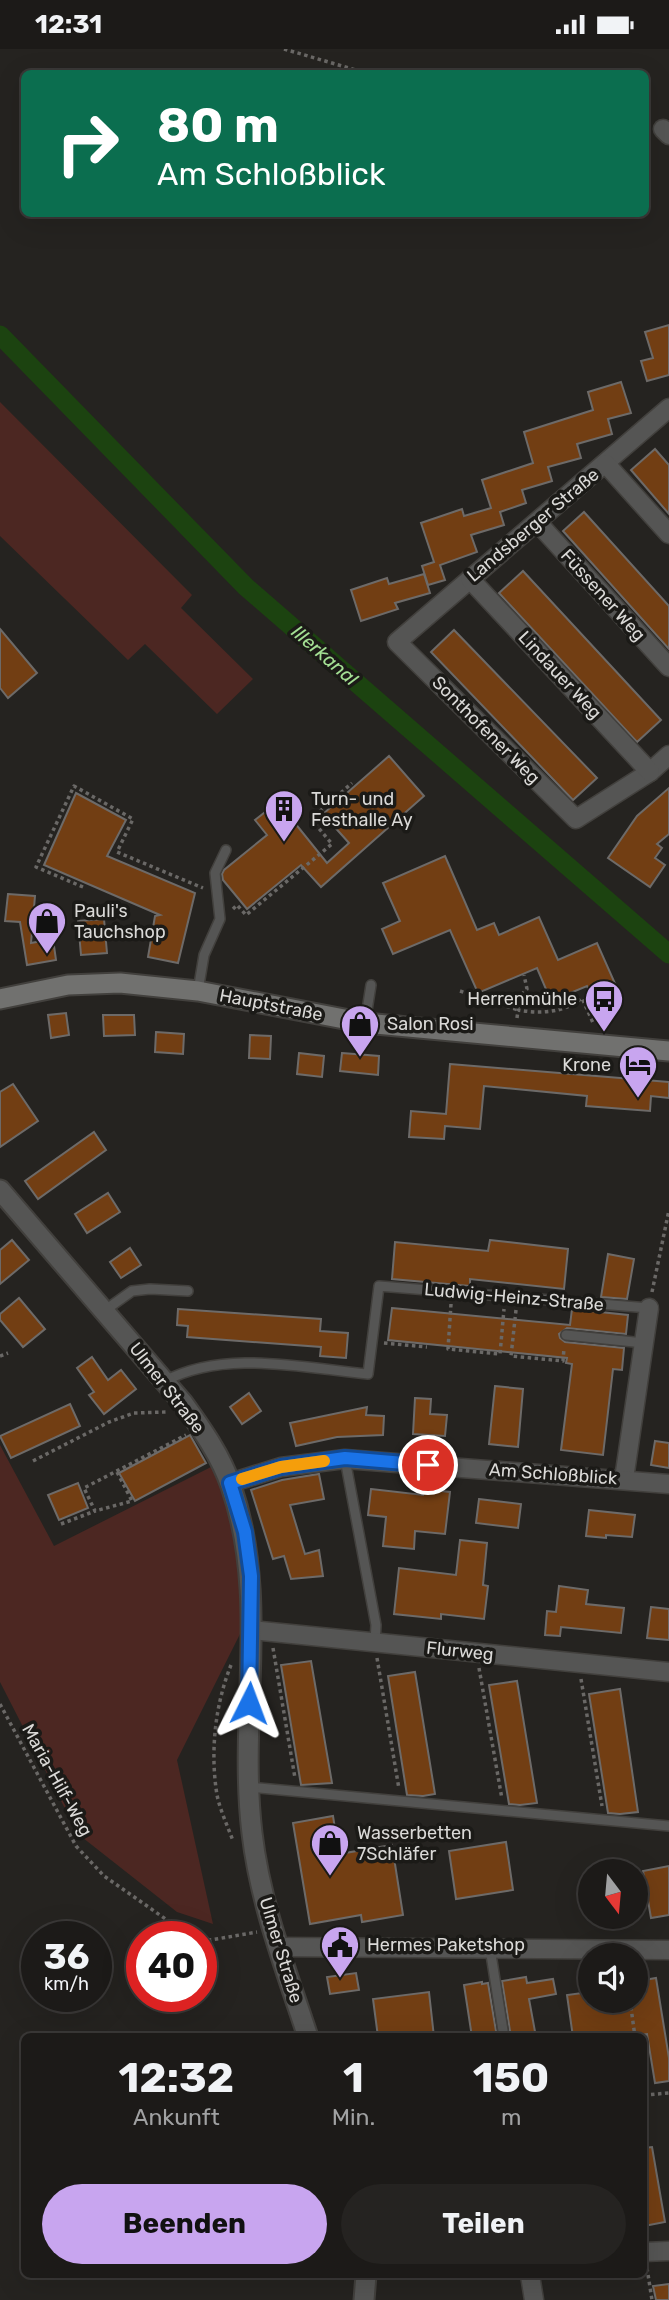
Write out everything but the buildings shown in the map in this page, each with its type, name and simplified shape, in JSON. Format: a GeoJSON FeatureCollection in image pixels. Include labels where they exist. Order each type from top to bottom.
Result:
{"type":"FeatureCollection","features":[{"type":"Feature","properties":{"kind":"main road","name":"Hauptstraße"},"geometry":{"type":"LineString","coordinates":[[0,999],[68,985],[120,983],[198,991],[365,1023],[669,1051]]}},
{"type":"Feature","properties":{"kind":"street","name":"Landsberger Straße"},"geometry":{"type":"LineString","coordinates":[[397,642],[669,408]]}},
{"type":"Feature","properties":{"kind":"street"},"geometry":{"type":"LineString","coordinates":[[606,464],[669,534]]}},
{"type":"Feature","properties":{"kind":"street","name":"Füssener Weg"},"geometry":{"type":"LineString","coordinates":[[538,523],[669,667]]}},
{"type":"Feature","properties":{"kind":"street","name":"Lindauer Weg"},"geometry":{"type":"LineString","coordinates":[[470,579],[650,772]]}},
{"type":"Feature","properties":{"kind":"street","name":"Sonthofener Weg"},"geometry":{"type":"LineString","coordinates":[[397,642],[576,819],[650,772]]}},
{"type":"Feature","properties":{"kind":"street"},"geometry":{"type":"LineString","coordinates":[[650,772],[669,755]]}},
{"type":"Feature","properties":{"kind":"street","name":"Ulmer Straße"},"geometry":{"type":"LineString","coordinates":[[0,1190],[183,1403],[200,1427],[230,1483],[245,1532],[261,1631],[248,1787],[252,1834],[275,1938],[307,2033]]}},
{"type":"Feature","properties":{"kind":"street"},"geometry":{"type":"LineString","coordinates":[[624,1479],[649,1308]]}},
{"type":"Feature","properties":{"kind":"street","name":"Am Schloßblick"},"geometry":{"type":"LineString","coordinates":[[230,1483],[281,1467],[345,1458],[669,1484]]}},
{"type":"Feature","properties":{"kind":"street","name":"Flurweg"},"geometry":{"type":"LineString","coordinates":[[261,1631],[669,1672]]}},
{"type":"Feature","properties":{"kind":"street"},"geometry":{"type":"LineString","coordinates":[[275,1938],[490,1948],[669,1950]]}},
{"type":"Feature","properties":{"kind":"street"},"geometry":{"type":"LineString","coordinates":[[647,2252],[669,2251]]}},
{"type":"Feature","properties":{"kind":"street"},"geometry":{"type":"LineString","coordinates":[[364,2300],[367,2278]]}},
{"type":"Feature","properties":{"kind":"street"},"geometry":{"type":"LineString","coordinates":[[530,2278],[534,2300]]}},
{"type":"Feature","properties":{"kind":"lane"},"geometry":{"type":"LineString","coordinates":[[198,991],[204,955],[220,919],[215,873],[226,850]]}},
{"type":"Feature","properties":{"kind":"lane"},"geometry":{"type":"LineString","coordinates":[[365,1023],[371,985]]}},
{"type":"Feature","properties":{"kind":"lane","name":"Ludwig-Heinz-Straße"},"geometry":{"type":"LineString","coordinates":[[372,1342],[379,1286],[649,1308]]}},
{"type":"Feature","properties":{"kind":"lane"},"geometry":{"type":"LineString","coordinates":[[104,1311],[132,1291],[188,1291]]}},
{"type":"Feature","properties":{"kind":"lane"},"geometry":{"type":"LineString","coordinates":[[566,1335],[643,1343]]}},
{"type":"Feature","properties":{"kind":"lane"},"geometry":{"type":"LineString","coordinates":[[165,1381],[183,1371],[212,1365],[262,1364],[368,1374],[372,1342]]}},
{"type":"Feature","properties":{"kind":"lane"},"geometry":{"type":"LineString","coordinates":[[345,1458],[376,1625],[375,1642]]}},
{"type":"Feature","properties":{"kind":"lane"},"geometry":{"type":"LineString","coordinates":[[248,1787],[669,1826]]}},
{"type":"Feature","properties":{"kind":"lane"},"geometry":{"type":"LineString","coordinates":[[490,1948],[503,2033]]}},
{"type":"Feature","properties":{"kind":"path"},"geometry":{"type":"LineString","coordinates":[[284,49],[356,70]]}},
{"type":"Feature","properties":{"kind":"path"},"geometry":{"type":"LineString","coordinates":[[220,919],[237,905],[246,915],[332,844],[311,819],[352,783]]}},
{"type":"Feature","properties":{"kind":"path"},"geometry":{"type":"LineString","coordinates":[[83,887],[36,867],[74,786],[133,819],[117,852],[218,895]]}},
{"type":"Feature","properties":{"kind":"path"},"geometry":{"type":"LineString","coordinates":[[514,1037],[522,994],[527,989],[524,975]]}},
{"type":"Feature","properties":{"kind":"path"},"geometry":{"type":"LineString","coordinates":[[460,991],[518,1010],[545,1013],[575,1005],[582,998],[596,1027],[594,1045]]}},
{"type":"Feature","properties":{"kind":"path"},"geometry":{"type":"LineString","coordinates":[[649,1308],[669,1210]]}},
{"type":"Feature","properties":{"kind":"path"},"geometry":{"type":"LineString","coordinates":[[452,1292],[448,1349],[500,1354],[506,1296]]}},
{"type":"Feature","properties":{"kind":"path"},"geometry":{"type":"LineString","coordinates":[[517,1297],[511,1356],[563,1361],[566,1335]]}},
{"type":"Feature","properties":{"kind":"path"},"geometry":{"type":"LineString","coordinates":[[372,1342],[427,1347]]}},
{"type":"Feature","properties":{"kind":"path"},"geometry":{"type":"LineString","coordinates":[[0,1356],[8,1353]]}},
{"type":"Feature","properties":{"kind":"path"},"geometry":{"type":"LineString","coordinates":[[33,1461],[110,1422],[134,1413],[167,1412],[183,1403]]}},
{"type":"Feature","properties":{"kind":"path"},"geometry":{"type":"LineString","coordinates":[[94,1511],[84,1488],[200,1427]]}},
{"type":"Feature","properties":{"kind":"path"},"geometry":{"type":"LineString","coordinates":[[61,1524],[132,1500],[117,1472]]}},
{"type":"Feature","properties":{"kind":"path"},"geometry":{"type":"LineString","coordinates":[[261,1631],[297,1790]]}},
{"type":"Feature","properties":{"kind":"path"},"geometry":{"type":"LineString","coordinates":[[375,1642],[401,1800]]}},
{"type":"Feature","properties":{"kind":"path"},"geometry":{"type":"LineString","coordinates":[[477,1653],[504,1810]]}},
{"type":"Feature","properties":{"kind":"path"},"geometry":{"type":"LineString","coordinates":[[232,1663],[220,1693],[215,1759],[217,1795],[234,1843]]}},
{"type":"Feature","properties":{"kind":"path"},"geometry":{"type":"LineString","coordinates":[[578,1663],[604,1821]]}},
{"type":"Feature","properties":{"kind":"path","name":"Maria-Hilf-Weg"},"geometry":{"type":"LineString","coordinates":[[0,1705],[68,1834],[90,1863],[126,1893],[168,1921]]}},
{"type":"Feature","properties":{"kind":"path"},"geometry":{"type":"LineString","coordinates":[[217,1939],[275,1938]]}},
{"type":"Feature","properties":{"kind":"path"},"geometry":{"type":"LineString","coordinates":[[632,2013],[634,2033]]}},
{"type":"Feature","properties":{"kind":"path"},"geometry":{"type":"LineString","coordinates":[[647,2095],[669,2093]]}},
{"type":"Feature","properties":{"kind":"path"},"geometry":{"type":"LineString","coordinates":[[647,2270],[652,2300]]}},
{"type":"Feature","properties":{"kind":"shaded area"},"geometry":{"type":"Polygon","coordinates":[[[0,402],[192,595],[181,608],[253,679],[217,714],[145,644],[128,660],[0,536],[0,402]]]}},
{"type":"Feature","properties":{"kind":"shaded area"},"geometry":{"type":"Polygon","coordinates":[[[0,1445],[54,1546],[213,1466],[246,1561],[244,1626],[177,1760],[212,1921],[177,1912],[78,1834],[0,1682],[0,1445]]]}},
{"type":"Feature","properties":{"kind":"waterway","name":"Illerkanal"},"geometry":{"type":"LineString","coordinates":[[0,335],[246,587],[669,954]]}},
{"type":"Feature","properties":{"kind":"slow traffic"},"geometry":{"type":"LineString","coordinates":[[242,1479],[281,1467],[324,1461]]}},
{"type":"Feature","properties":{"kind":"place","name":"Turn- und Festhalle Ay"},"geometry":{"type":"Point","coordinates":[284,843]}},
{"type":"Feature","properties":{"kind":"place","name":"Pauli's Tauchshop"},"geometry":{"type":"Point","coordinates":[47,955]}},
{"type":"Feature","properties":{"kind":"place","name":"Herrenmühle"},"geometry":{"type":"Point","coordinates":[604,1033]}},
{"type":"Feature","properties":{"kind":"place","name":"Salon Rosi"},"geometry":{"type":"Point","coordinates":[360,1058]}},
{"type":"Feature","properties":{"kind":"place","name":"Krone"},"geometry":{"type":"Point","coordinates":[638,1099]}},
{"type":"Feature","properties":{"kind":"place","name":"Wasserbetten 7Schläfer"},"geometry":{"type":"Point","coordinates":[330,1877]}},
{"type":"Feature","properties":{"kind":"place","name":"Hermes Paketshop"},"geometry":{"type":"Point","coordinates":[340,1979]}},
{"type":"Feature","properties":{"kind":"route"},"geometry":{"type":"LineString","coordinates":[[249,1703],[251,1576],[245,1532],[230,1483],[281,1467],[345,1458],[428,1465]]}}]}
